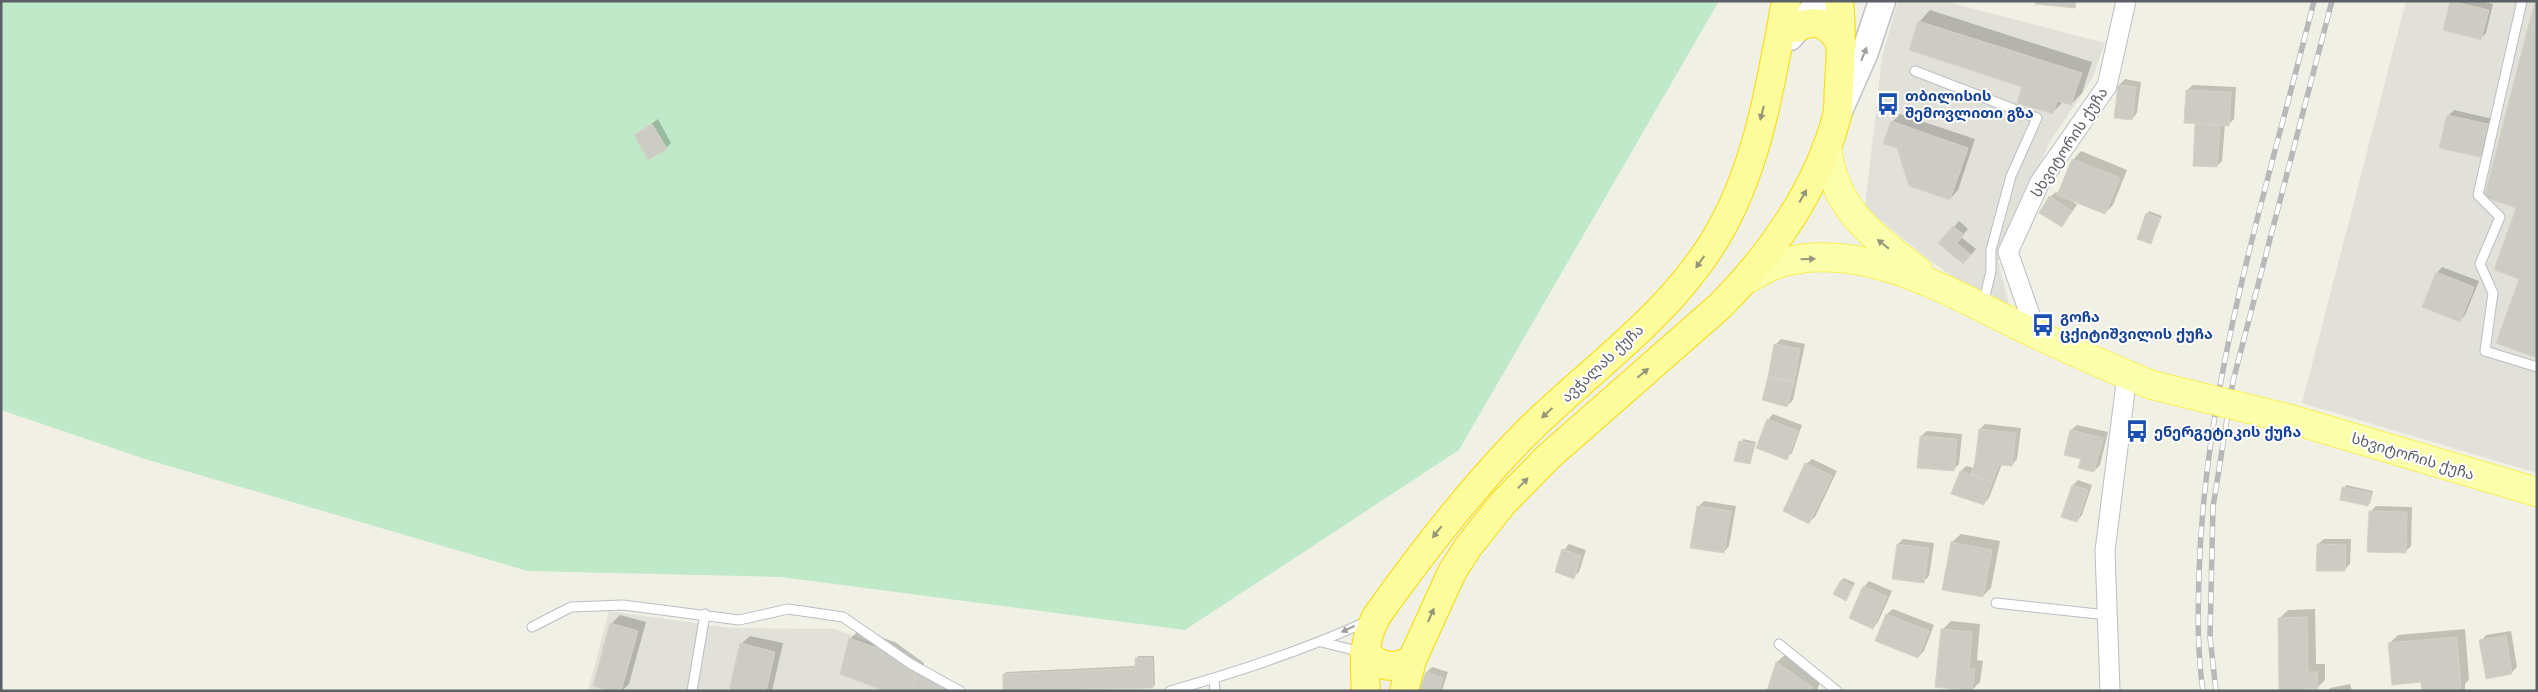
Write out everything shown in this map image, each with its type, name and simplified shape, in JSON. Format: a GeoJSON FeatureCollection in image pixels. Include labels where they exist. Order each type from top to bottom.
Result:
{"type":"FeatureCollection","features":[{"type":"Feature","properties":{"kind":"highway","name":"ავჭალას ქუჩა"},"geometry":{"type":"LineString","coordinates":[[1366,691],[1364,652],[1369,630],[1376,617],[1426,546],[1525,434],[1645,324],[1694,271],[1714,241],[1730,211],[1743,179],[1774,66],[1786,1]]}},
{"type":"Feature","properties":{"kind":"highway"},"geometry":{"type":"LineString","coordinates":[[1404,691],[1412,660],[1452,572],[1468,547],[1503,503],[1548,457],[1700,324],[1746,280],[1775,243],[1792,216],[1826,146],[1837,114],[1842,45],[1839,1]]}},
{"type":"Feature","properties":{"kind":"highway"},"geometry":{"type":"LineString","coordinates":[[1796,28],[1808,22],[1818,22],[1834,32],[1842,45]]}},
{"type":"Feature","properties":{"kind":"highway"},"geometry":{"type":"LineString","coordinates":[[1364,652],[1373,660],[1389,666],[1402,665],[1412,660]]}},
{"type":"Feature","properties":{"kind":"main road"},"geometry":{"type":"LineString","coordinates":[[1774,66],[1796,28],[1820,1]]}},
{"type":"Feature","properties":{"kind":"main road"},"geometry":{"type":"LineString","coordinates":[[1837,114],[1865,52],[1882,1]]}},
{"type":"Feature","properties":{"kind":"main road"},"geometry":{"type":"LineString","coordinates":[[1826,146],[1828,163],[1834,180],[1849,210],[1875,238],[1935,285]]}},
{"type":"Feature","properties":{"kind":"main road"},"geometry":{"type":"LineString","coordinates":[[1746,280],[1782,262],[1800,259],[1835,258],[1874,263],[1935,285],[2139,380]]}},
{"type":"Feature","properties":{"kind":"main road","name":"სხვიტორის ქუჩა"},"geometry":{"type":"LineString","coordinates":[[2139,380],[2290,419],[2537,492]]}},
{"type":"Feature","properties":{"kind":"street","name":"სხვიტორის ქუჩა"},"geometry":{"type":"LineString","coordinates":[[2037,334],[2008,252],[2040,182],[2107,86],[2126,1]]}},
{"type":"Feature","properties":{"kind":"street"},"geometry":{"type":"LineString","coordinates":[[2110,691],[2106,552],[2139,380]]}},
{"type":"Feature","properties":{"kind":"lane"},"geometry":{"type":"LineString","coordinates":[[2522,1],[2478,195],[2500,217],[2480,264],[2493,293],[2485,351],[2537,367]]}},
{"type":"Feature","properties":{"kind":"lane"},"geometry":{"type":"LineString","coordinates":[[1915,71],[2037,118],[2011,176],[1991,250],[1991,271],[1982,308]]}},
{"type":"Feature","properties":{"kind":"lane"},"geometry":{"type":"LineString","coordinates":[[1996,603],[2108,615]]}},
{"type":"Feature","properties":{"kind":"lane"},"geometry":{"type":"LineString","coordinates":[[532,627],[571,607],[623,605],[705,614],[739,620],[788,609],[843,617],[911,664],[960,691]]}},
{"type":"Feature","properties":{"kind":"lane"},"geometry":{"type":"LineString","coordinates":[[692,691],[705,614]]}},
{"type":"Feature","properties":{"kind":"lane"},"geometry":{"type":"LineString","coordinates":[[1170,691],[1321,642],[1376,617]]}},
{"type":"Feature","properties":{"kind":"lane"},"geometry":{"type":"LineString","coordinates":[[1321,642],[1364,652]]}},
{"type":"Feature","properties":{"kind":"lane"},"geometry":{"type":"LineString","coordinates":[[1779,644],[1837,691]]}},
{"type":"Feature","properties":{"kind":"lane"},"geometry":{"type":"LineString","coordinates":[[1214,678],[1215,691]]}},
{"type":"Feature","properties":{"kind":"shaded area"},"geometry":{"type":"Polygon","coordinates":[[[1898,1],[1944,1],[2105,43],[2092,79],[2049,143],[1998,260],[2009,305],[1964,285],[1928,259],[1865,207],[1882,57],[1898,1]]]}},
{"type":"Feature","properties":{"kind":"shaded area"},"geometry":{"type":"Polygon","coordinates":[[[2406,1],[2537,1],[2537,473],[2302,403],[2406,1]]]}},
{"type":"Feature","properties":{"kind":"shaded area"},"geometry":{"type":"Polygon","coordinates":[[[609,611],[729,628],[835,629],[884,647],[952,691],[588,691],[609,611]]]}},
{"type":"Feature","properties":{"kind":"green space"},"geometry":{"type":"Polygon","coordinates":[[[1,1],[1719,1],[1459,450],[1185,630],[781,577],[528,571],[145,459],[1,410],[1,1]]]}},
{"type":"Feature","properties":{"kind":"building"},"geometry":{"type":"Polygon","coordinates":[[[2036,1],[2076,1],[2075,8],[2035,4],[2036,1]]]}},
{"type":"Feature","properties":{"kind":"building"},"geometry":{"type":"Polygon","coordinates":[[[2450,1],[2489,10],[2481,40],[2443,30],[2450,1]]]}},
{"type":"Feature","properties":{"kind":"building"},"geometry":{"type":"Polygon","coordinates":[[[2535,1],[2537,1],[2537,358],[2496,343],[2519,279],[2494,270],[2516,208],[2484,197],[2535,1]]]}},
{"type":"Feature","properties":{"kind":"building"},"geometry":{"type":"Polygon","coordinates":[[[1918,21],[2082,73],[2071,105],[2057,101],[2053,114],[2017,103],[2022,87],[1909,50],[1918,21]]]}},
{"type":"Feature","properties":{"kind":"building"},"geometry":{"type":"Polygon","coordinates":[[[2118,85],[2136,87],[2132,120],[2114,118],[2118,85]]]}},
{"type":"Feature","properties":{"kind":"building"},"geometry":{"type":"Polygon","coordinates":[[[2186,90],[2231,92],[2229,126],[2184,123],[2186,90]]]}},
{"type":"Feature","properties":{"kind":"building"},"geometry":{"type":"Polygon","coordinates":[[[2447,115],[2488,124],[2480,157],[2439,148],[2447,115]]]}},
{"type":"Feature","properties":{"kind":"building"},"geometry":{"type":"Polygon","coordinates":[[[1891,121],[1968,148],[1950,200],[1909,186],[1897,148],[1883,144],[1891,121]]]}},
{"type":"Feature","properties":{"kind":"building"},"geometry":{"type":"Polygon","coordinates":[[[652,124],[667,149],[648,160],[634,135],[652,124]]]}},
{"type":"Feature","properties":{"kind":"building"},"geometry":{"type":"Polygon","coordinates":[[[2195,124],[2220,125],[2217,167],[2193,166],[2195,124]]]}},
{"type":"Feature","properties":{"kind":"building"},"geometry":{"type":"Polygon","coordinates":[[[2072,159],[2120,178],[2105,214],[2057,195],[2072,159]]]}},
{"type":"Feature","properties":{"kind":"building"},"geometry":{"type":"Polygon","coordinates":[[[2049,196],[2072,211],[2062,227],[2039,213],[2049,196]]]}},
{"type":"Feature","properties":{"kind":"building"},"geometry":{"type":"Polygon","coordinates":[[[2146,213],[2160,218],[2151,244],[2137,239],[2146,213]]]}},
{"type":"Feature","properties":{"kind":"building"},"geometry":{"type":"Polygon","coordinates":[[[1953,226],[1964,235],[1957,243],[1971,255],[1963,264],[1938,243],[1953,226]]]}},
{"type":"Feature","properties":{"kind":"building"},"geometry":{"type":"Polygon","coordinates":[[[2436,272],[2474,287],[2460,322],[2422,307],[2436,272]]]}},
{"type":"Feature","properties":{"kind":"building"},"geometry":{"type":"Polygon","coordinates":[[[1774,344],[1800,349],[1794,382],[1768,377],[1774,344]]]}},
{"type":"Feature","properties":{"kind":"building"},"geometry":{"type":"Polygon","coordinates":[[[1768,377],[1794,382],[1787,407],[1762,400],[1768,377]]]}},
{"type":"Feature","properties":{"kind":"building"},"geometry":{"type":"Polygon","coordinates":[[[1767,419],[1798,431],[1787,460],[1756,448],[1767,419]]]}},
{"type":"Feature","properties":{"kind":"building"},"geometry":{"type":"Polygon","coordinates":[[[1979,429],[2016,433],[2012,466],[1999,465],[1992,482],[1971,474],[1975,462],[1979,429]]]}},
{"type":"Feature","properties":{"kind":"building"},"geometry":{"type":"Polygon","coordinates":[[[2070,430],[2103,438],[2094,472],[2078,468],[2081,459],[2064,455],[2070,430]]]}},
{"type":"Feature","properties":{"kind":"building"},"geometry":{"type":"Polygon","coordinates":[[[1920,436],[1957,439],[1954,471],[1917,468],[1920,436]]]}},
{"type":"Feature","properties":{"kind":"building"},"geometry":{"type":"Polygon","coordinates":[[[1739,441],[1755,444],[1750,464],[1734,461],[1739,441]]]}},
{"type":"Feature","properties":{"kind":"building"},"geometry":{"type":"Polygon","coordinates":[[[1805,463],[1832,476],[1809,524],[1783,511],[1805,463]]]}},
{"type":"Feature","properties":{"kind":"building"},"geometry":{"type":"Polygon","coordinates":[[[1960,471],[1992,482],[1984,505],[1951,494],[1960,471]]]}},
{"type":"Feature","properties":{"kind":"building"},"geometry":{"type":"Polygon","coordinates":[[[2072,485],[2088,490],[2077,522],[2061,517],[2072,485]]]}},
{"type":"Feature","properties":{"kind":"building"},"geometry":{"type":"Polygon","coordinates":[[[2342,487],[2371,493],[2368,506],[2340,500],[2342,487]]]}},
{"type":"Feature","properties":{"kind":"building"},"geometry":{"type":"Polygon","coordinates":[[[1697,506],[1731,511],[1724,553],[1690,548],[1697,506]]]}},
{"type":"Feature","properties":{"kind":"building"},"geometry":{"type":"Polygon","coordinates":[[[2369,511],[2407,512],[2406,553],[2367,552],[2369,511]]]}},
{"type":"Feature","properties":{"kind":"building"},"geometry":{"type":"Polygon","coordinates":[[[1951,542],[1992,550],[1983,597],[1942,590],[1951,542]]]}},
{"type":"Feature","properties":{"kind":"building"},"geometry":{"type":"Polygon","coordinates":[[[1897,544],[1929,548],[1924,583],[1892,579],[1897,544]]]}},
{"type":"Feature","properties":{"kind":"building"},"geometry":{"type":"Polygon","coordinates":[[[2317,544],[2346,545],[2345,571],[2316,571],[2317,544]]]}},
{"type":"Feature","properties":{"kind":"building"},"geometry":{"type":"Polygon","coordinates":[[[1562,549],[1581,556],[1574,579],[1555,572],[1562,549]]]}},
{"type":"Feature","properties":{"kind":"building"},"geometry":{"type":"Polygon","coordinates":[[[1841,580],[1853,586],[1846,601],[1833,594],[1841,580]]]}},
{"type":"Feature","properties":{"kind":"building"},"geometry":{"type":"Polygon","coordinates":[[[1863,586],[1887,596],[1873,629],[1849,618],[1863,586]]]}},
{"type":"Feature","properties":{"kind":"building"},"geometry":{"type":"Polygon","coordinates":[[[1886,614],[1929,631],[1918,658],[1875,641],[1886,614]]]}},
{"type":"Feature","properties":{"kind":"building"},"geometry":{"type":"Polygon","coordinates":[[[2307,617],[2308,672],[2317,672],[2318,689],[2279,690],[2278,618],[2307,617]]]}},
{"type":"Feature","properties":{"kind":"building"},"geometry":{"type":"Polygon","coordinates":[[[610,623],[638,631],[621,691],[609,691],[593,686],[610,623]]]}},
{"type":"Feature","properties":{"kind":"building"},"geometry":{"type":"Polygon","coordinates":[[[1941,629],[1972,632],[1969,668],[1975,669],[1972,691],[1935,687],[1941,629]]]}},
{"type":"Feature","properties":{"kind":"building"},"geometry":{"type":"Polygon","coordinates":[[[2506,636],[2512,674],[2486,679],[2479,640],[2506,636]]]}},
{"type":"Feature","properties":{"kind":"building"},"geometry":{"type":"Polygon","coordinates":[[[2457,637],[2461,689],[2456,689],[2457,691],[2422,691],[2421,682],[2392,685],[2388,643],[2457,637]]]}},
{"type":"Feature","properties":{"kind":"building"},"geometry":{"type":"Polygon","coordinates":[[[849,638],[886,651],[916,671],[910,691],[885,691],[840,674],[849,638]]]}},
{"type":"Feature","properties":{"kind":"building"},"geometry":{"type":"Polygon","coordinates":[[[740,643],[775,652],[766,691],[729,691],[740,643]]]}},
{"type":"Feature","properties":{"kind":"building"},"geometry":{"type":"Polygon","coordinates":[[[1135,658],[1152,658],[1153,688],[1003,691],[1003,674],[1135,668],[1135,658]]]}},
{"type":"Feature","properties":{"kind":"building"},"geometry":{"type":"Polygon","coordinates":[[[1776,662],[1813,688],[1812,691],[1767,691],[1776,662]]]}},
{"type":"Feature","properties":{"kind":"building"},"geometry":{"type":"Polygon","coordinates":[[[916,671],[947,691],[910,691],[916,671]]]}},
{"type":"Feature","properties":{"kind":"building"},"geometry":{"type":"Polygon","coordinates":[[[1426,672],[1443,678],[1439,691],[1419,691],[1426,672]]]}},
{"type":"Feature","properties":{"kind":"railway"},"geometry":{"type":"LineString","coordinates":[[2203,691],[2198,618],[2199,574],[2204,501],[2213,428],[2241,285],[2314,1]]}},
{"type":"Feature","properties":{"kind":"railway"},"geometry":{"type":"LineString","coordinates":[[2216,691],[2210,637],[2213,507],[2233,381],[2332,1]]}},
{"type":"Feature","properties":{"kind":"place","name":"თბილისის შემოვლითი გზა"},"geometry":{"type":"Point","coordinates":[1888,104]}},
{"type":"Feature","properties":{"kind":"place","name":"გოჩა ცქიტიშვილის ქუჩა"},"geometry":{"type":"Point","coordinates":[2043,325]}},
{"type":"Feature","properties":{"kind":"place","name":"ენერგეტიკის ქუჩა"},"geometry":{"type":"Point","coordinates":[2137,431]}}]}
